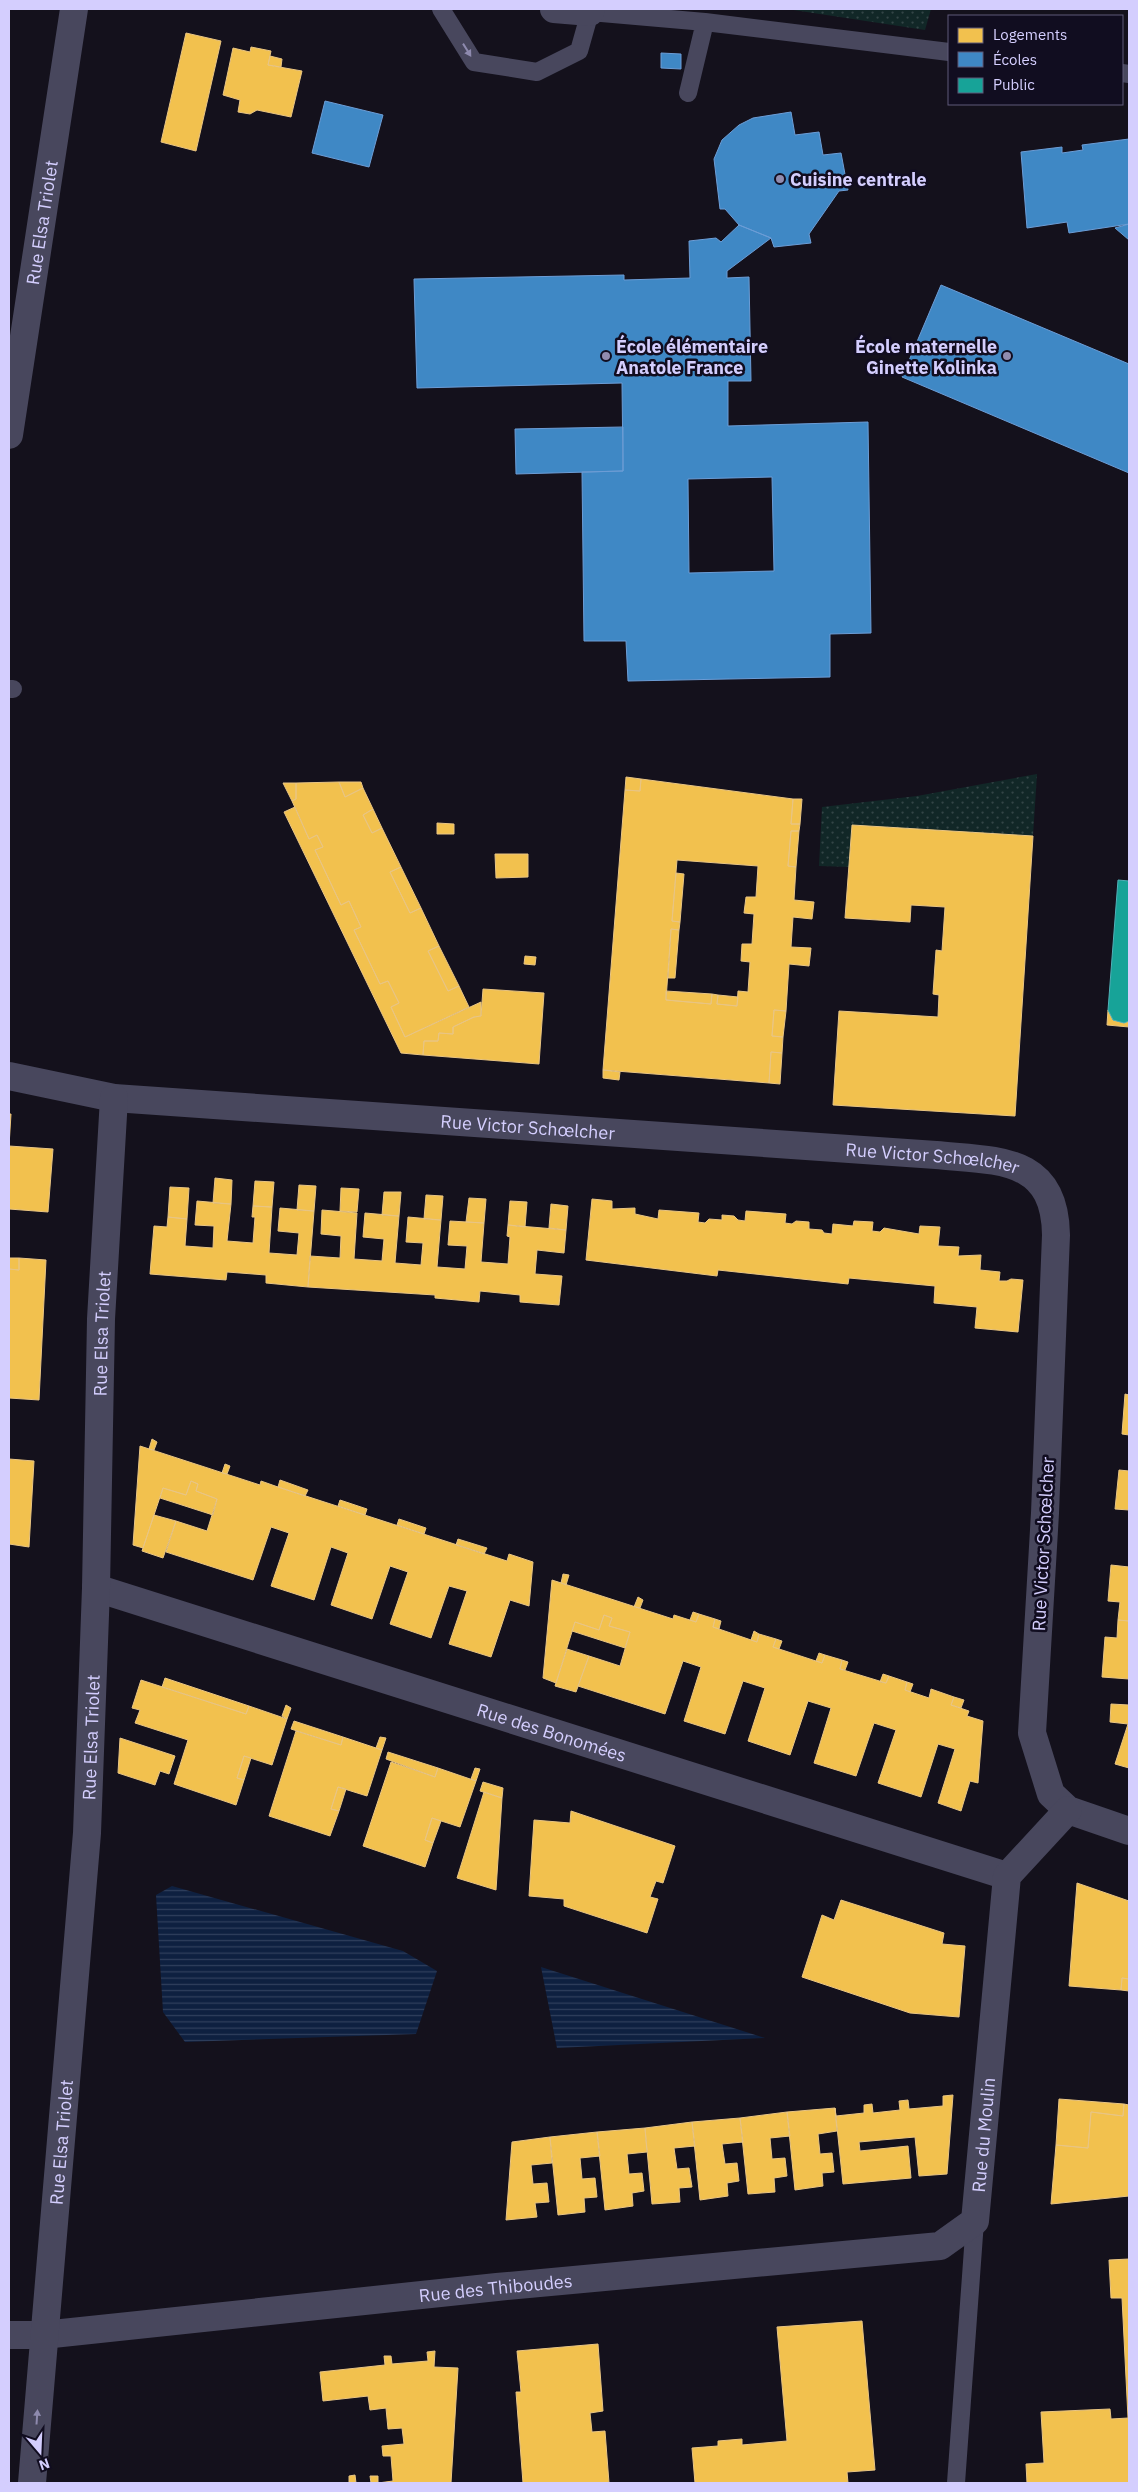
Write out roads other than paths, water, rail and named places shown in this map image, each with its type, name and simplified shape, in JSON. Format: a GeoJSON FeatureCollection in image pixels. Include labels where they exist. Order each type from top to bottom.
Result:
{"type":"FeatureCollection","features":[{"type":"Feature","properties":{"kind":"street","name":"Rue Elsa Triolet"},"geometry":{"type":"LineString","coordinates":[[9,436],[74,9]]}},
{"type":"Feature","properties":{"kind":"street"},"geometry":{"type":"LineString","coordinates":[[554,9],[591,10]]}},
{"type":"Feature","properties":{"kind":"street"},"geometry":{"type":"LineString","coordinates":[[9,1076],[114,1098]]}},
{"type":"Feature","properties":{"kind":"street","name":"Rue Elsa Triolet"},"geometry":{"type":"LineString","coordinates":[[32,2483],[43,2335],[87,1833],[96,1588],[101,1319],[114,1098]]}},
{"type":"Feature","properties":{"kind":"street","name":"Rue Victor Schœlcher"},"geometry":{"type":"LineString","coordinates":[[114,1098],[936,1155],[1000,1162],[1020,1168],[1036,1177],[1054,1205],[1056,1235],[1045,1513],[1032,1733],[1051,1794],[1068,1810],[1129,1831]]}},
{"type":"Feature","properties":{"kind":"street","name":"Rue des Bonomées"},"geometry":{"type":"LineString","coordinates":[[96,1588],[1007,1876]]}},
{"type":"Feature","properties":{"kind":"street"},"geometry":{"type":"LineString","coordinates":[[1007,1876],[1068,1810]]}},
{"type":"Feature","properties":{"kind":"street","name":"Rue du Moulin"},"geometry":{"type":"LineString","coordinates":[[975,2221],[1007,1876]]}},
{"type":"Feature","properties":{"kind":"street","name":"Rue des Thiboudes"},"geometry":{"type":"LineString","coordinates":[[9,2335],[43,2335],[507,2286],[940,2246],[975,2221]]}},
{"type":"Feature","properties":{"kind":"lane"},"geometry":{"type":"LineString","coordinates":[[441,9],[474,62],[537,72],[579,51],[591,10],[948,52]]}},
{"type":"Feature","properties":{"kind":"lane"},"geometry":{"type":"LineString","coordinates":[[688,93],[705,22]]}},
{"type":"Feature","properties":{"kind":"lane","name":"Rue du Moulin"},"geometry":{"type":"LineString","coordinates":[[956,2483],[975,2221]]}},
{"type":"Feature","properties":{"kind":"water"},"geometry":{"type":"Polygon","coordinates":[[[172,1886],[403,1951],[437,1971],[416,2034],[185,2042],[163,2012],[156,1895],[172,1886]]]}},
{"type":"Feature","properties":{"kind":"water"},"geometry":{"type":"Polygon","coordinates":[[[541,1967],[765,2038],[557,2048],[541,1967]]]}},
{"type":"Feature","properties":{"kind":"place","name":"Cuisine centrale"},"geometry":{"type":"Point","coordinates":[780,179]}},
{"type":"Feature","properties":{"kind":"place","name":"École élémentaire Anatole France"},"geometry":{"type":"Point","coordinates":[606,356]}},
{"type":"Feature","properties":{"kind":"place","name":"École maternelle Ginette Kolinka"},"geometry":{"type":"Point","coordinates":[1007,356]}}]}
